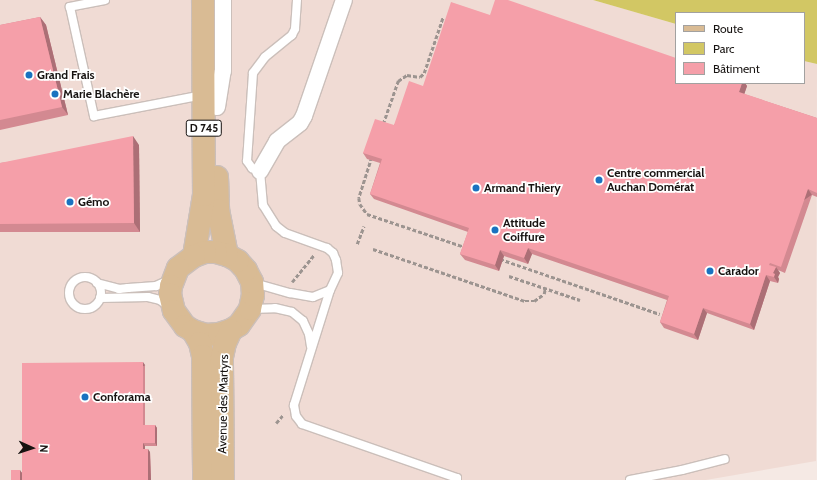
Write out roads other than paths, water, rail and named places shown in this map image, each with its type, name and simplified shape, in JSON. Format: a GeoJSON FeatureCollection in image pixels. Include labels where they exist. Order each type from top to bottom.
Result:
{"type":"FeatureCollection","features":[{"type":"Feature","properties":{"kind":"main road","name":"D 745"},"geometry":{"type":"LineString","coordinates":[[203,0],[218,210],[227,255]]}},
{"type":"Feature","properties":{"kind":"main road","name":"D 745"},"geometry":{"type":"LineString","coordinates":[[194,256],[204,195],[215,0]]}},
{"type":"Feature","properties":{"kind":"main road"},"geometry":{"type":"LineString","coordinates":[[205,252],[216,252],[227,255],[238,261],[246,270],[252,282],[253,296],[250,309],[239,325],[231,330],[219,334],[206,334],[193,331],[185,326],[174,311],[170,294],[178,268],[194,256],[205,252]]}},
{"type":"Feature","properties":{"kind":"main road","name":"Avenue des Martyrs"},"geometry":{"type":"LineString","coordinates":[[223,480],[222,357],[225,343],[231,330]]}},
{"type":"Feature","properties":{"kind":"main road","name":"Avenue des Martyrs"},"geometry":{"type":"LineString","coordinates":[[193,331],[200,343],[203,363],[204,480]]}},
{"type":"Feature","properties":{"kind":"street"},"geometry":{"type":"LineString","coordinates":[[210,101],[223,71],[223,0]]}},
{"type":"Feature","properties":{"kind":"street"},"geometry":{"type":"LineString","coordinates":[[260,171],[277,141],[300,123],[304,116],[344,0]]}},
{"type":"Feature","properties":{"kind":"lane"},"geometry":{"type":"LineString","coordinates":[[105,0],[70,7],[94,116],[210,101]]}},
{"type":"Feature","properties":{"kind":"lane"},"geometry":{"type":"LineString","coordinates":[[297,0],[295,29],[292,35],[265,57],[253,74],[247,161],[252,168],[260,171],[263,205],[276,226],[286,233],[327,248],[333,252],[338,273],[330,290],[294,405],[296,416],[302,424],[458,480]]}},
{"type":"Feature","properties":{"kind":"lane"},"geometry":{"type":"LineString","coordinates":[[97,283],[100,291],[100,298],[95,305],[86,308],[76,306],[70,297],[70,287],[77,279],[87,277],[97,283],[119,289],[156,286],[174,277]]}},
{"type":"Feature","properties":{"kind":"lane"},"geometry":{"type":"LineString","coordinates":[[252,282],[290,294],[313,297],[330,290]]}},
{"type":"Feature","properties":{"kind":"lane"},"geometry":{"type":"LineString","coordinates":[[100,298],[148,296],[160,300],[174,311]]}},
{"type":"Feature","properties":{"kind":"lane"},"geometry":{"type":"LineString","coordinates":[[250,309],[275,308],[292,312],[303,321],[309,334],[311,351]]}},
{"type":"Feature","properties":{"kind":"lane"},"geometry":{"type":"LineString","coordinates":[[630,480],[682,470],[725,459]]}},
{"type":"Feature","properties":{"kind":"place","name":"Grand Frais"},"geometry":{"type":"Point","coordinates":[29,75]}},
{"type":"Feature","properties":{"kind":"place","name":"Marie Blachère"},"geometry":{"type":"Point","coordinates":[55,94]}},
{"type":"Feature","properties":{"kind":"place","name":"Centre commercial Auchan Domérat"},"geometry":{"type":"Point","coordinates":[599,180]}},
{"type":"Feature","properties":{"kind":"place","name":"Armand Thiery"},"geometry":{"type":"Point","coordinates":[476,188]}},
{"type":"Feature","properties":{"kind":"place","name":"Gémo"},"geometry":{"type":"Point","coordinates":[70,202]}},
{"type":"Feature","properties":{"kind":"place","name":"Attitude Coiffure"},"geometry":{"type":"Point","coordinates":[495,230]}},
{"type":"Feature","properties":{"kind":"place","name":"Carador"},"geometry":{"type":"Point","coordinates":[710,271]}},
{"type":"Feature","properties":{"kind":"place","name":"Conforama"},"geometry":{"type":"Point","coordinates":[85,397]}}]}
